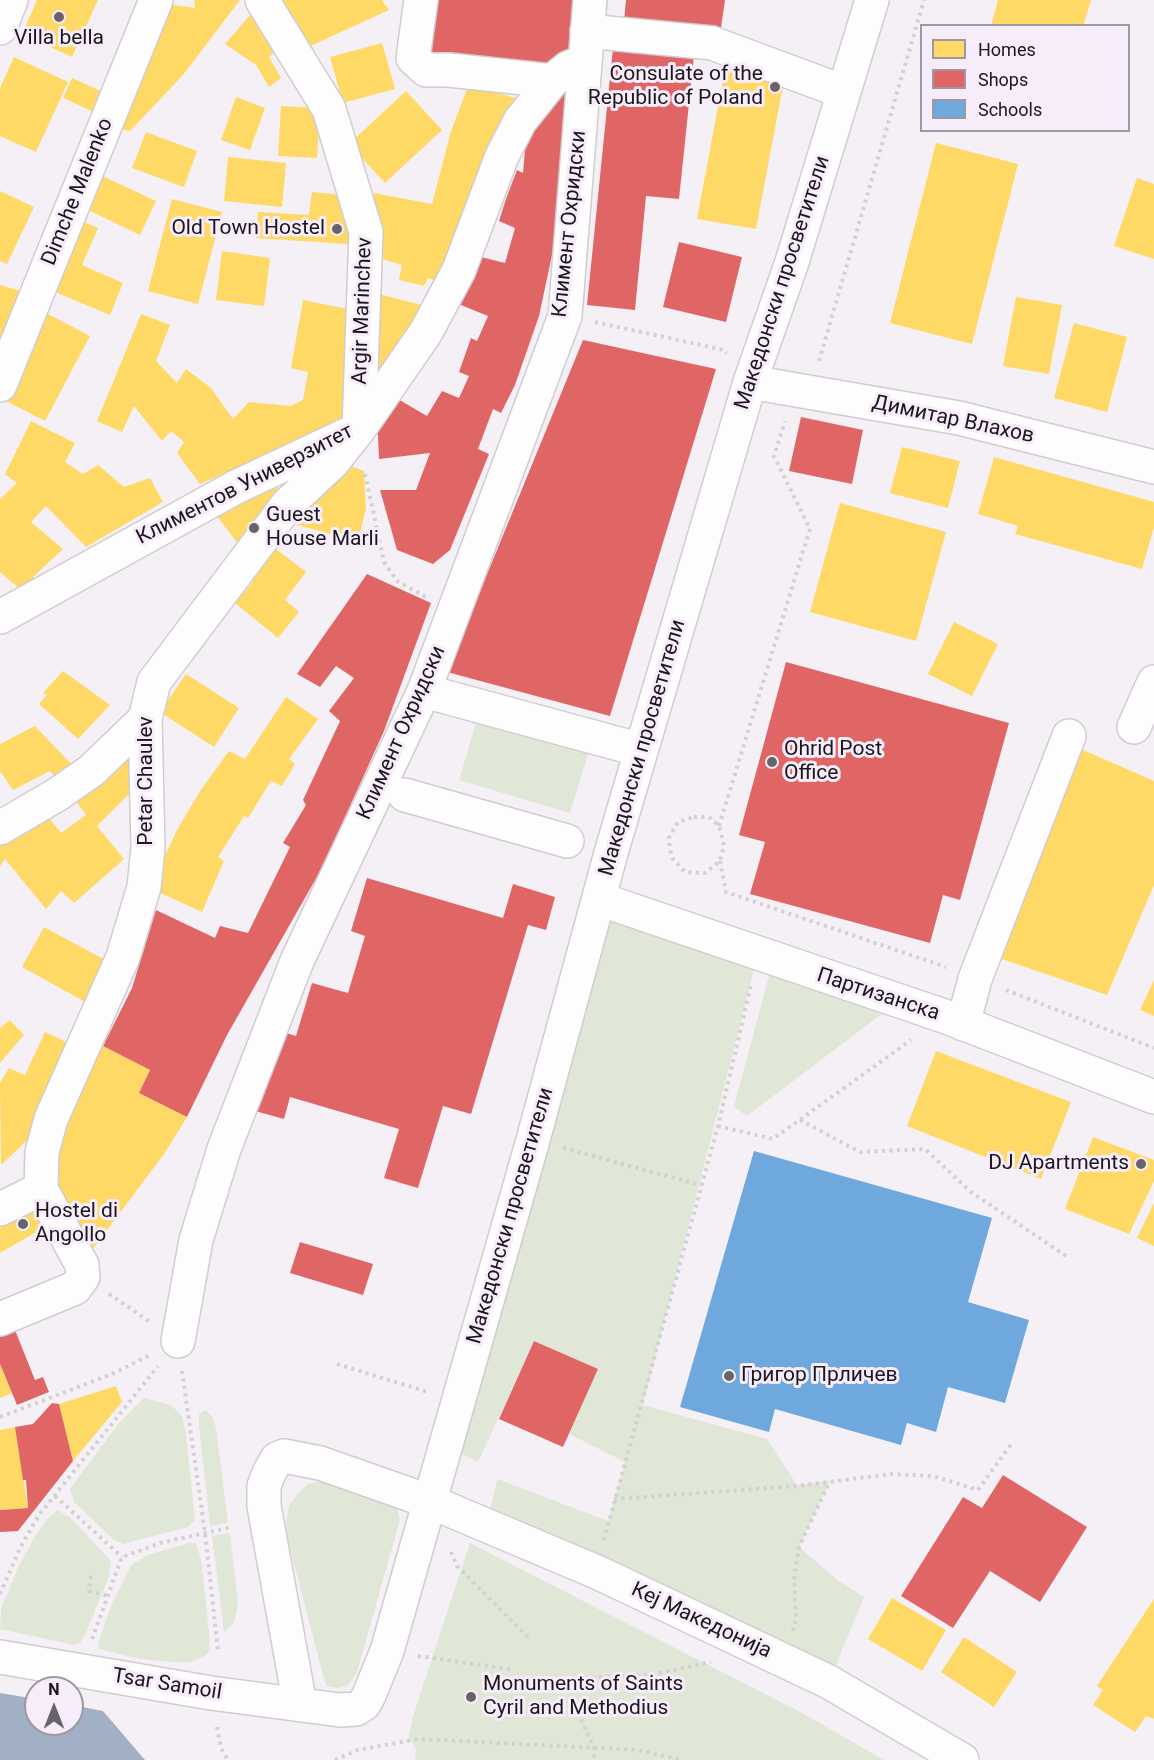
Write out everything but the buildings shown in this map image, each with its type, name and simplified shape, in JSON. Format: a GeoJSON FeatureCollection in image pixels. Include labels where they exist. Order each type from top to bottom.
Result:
{"type":"FeatureCollection","features":[{"type":"Feature","properties":{"kind":"street"},"geometry":{"type":"LineString","coordinates":[[0,28],[11,0]]}},
{"type":"Feature","properties":{"kind":"street","name":"Dimche Malenko"},"geometry":{"type":"LineString","coordinates":[[0,384],[156,0]]}},
{"type":"Feature","properties":{"kind":"street","name":"Argir Marinchev"},"geometry":{"type":"LineString","coordinates":[[262,0],[329,109],[366,232],[359,429]]}},
{"type":"Feature","properties":{"kind":"street"},"geometry":{"type":"LineString","coordinates":[[421,0],[413,58],[426,70],[449,70],[552,81]]}},
{"type":"Feature","properties":{"kind":"street","name":"Македонски просветители"},"geometry":{"type":"LineString","coordinates":[[300,1705],[347,1710],[360,1707],[376,1680],[387,1651],[533,1140],[641,750],[750,382],[792,262],[872,0]]}},
{"type":"Feature","properties":{"kind":"street"},"geometry":{"type":"LineString","coordinates":[[587,31],[712,43],[844,92]]}},
{"type":"Feature","properties":{"kind":"street","name":"Климентов Универзитет"},"geometry":{"type":"LineString","coordinates":[[0,617],[236,487],[359,429],[426,332],[459,270],[507,147],[520,121],[552,81],[568,68],[587,31]]}},
{"type":"Feature","properties":{"kind":"street","name":"Климент Охридски"},"geometry":{"type":"LineString","coordinates":[[178,1341],[196,1240],[224,1149],[297,961],[424,691],[565,316],[587,31]]}},
{"type":"Feature","properties":{"kind":"street","name":"Димитар Влахов"},"geometry":{"type":"LineString","coordinates":[[750,382],[959,418],[1154,466]]}},
{"type":"Feature","properties":{"kind":"street","name":"Petar Chaulev"},"geometry":{"type":"LineString","coordinates":[[79,1282],[81,1265],[41,1189],[42,1152],[51,1119],[123,957],[144,887],[148,848],[145,719],[154,682],[288,504],[332,462],[359,429]]}},
{"type":"Feature","properties":{"kind":"street"},"geometry":{"type":"LineString","coordinates":[[1134,727],[1154,682]]}},
{"type":"Feature","properties":{"kind":"street"},"geometry":{"type":"LineString","coordinates":[[424,691],[641,750]]}},
{"type":"Feature","properties":{"kind":"street"},"geometry":{"type":"LineString","coordinates":[[0,828],[33,810],[91,771],[145,719]]}},
{"type":"Feature","properties":{"kind":"street"},"geometry":{"type":"LineString","coordinates":[[953,1020],[975,979],[1069,736]]}},
{"type":"Feature","properties":{"kind":"street"},"geometry":{"type":"LineString","coordinates":[[405,795],[567,841]]}},
{"type":"Feature","properties":{"kind":"street","name":"Партизанска"},"geometry":{"type":"LineString","coordinates":[[599,899],[953,1020],[1154,1097]]}},
{"type":"Feature","properties":{"kind":"street"},"geometry":{"type":"LineString","coordinates":[[0,1209],[41,1189]]}},
{"type":"Feature","properties":{"kind":"street"},"geometry":{"type":"LineString","coordinates":[[0,1319],[79,1282]]}},
{"type":"Feature","properties":{"kind":"street"},"geometry":{"type":"LineString","coordinates":[[300,1705],[265,1519],[264,1486],[274,1462],[284,1456],[308,1459],[430,1502]]}},
{"type":"Feature","properties":{"kind":"street","name":"Кеј Македонија"},"geometry":{"type":"LineString","coordinates":[[430,1502],[599,1573],[786,1661],[829,1682],[962,1760]]}},
{"type":"Feature","properties":{"kind":"street","name":"Tsar Samoil"},"geometry":{"type":"LineString","coordinates":[[0,1657],[211,1693],[300,1705]]}},
{"type":"Feature","properties":{"kind":"path"},"geometry":{"type":"LineString","coordinates":[[924,0],[836,297],[822,358],[795,390],[774,456],[810,529],[719,826],[724,845],[720,861],[726,892],[975,979],[1154,1048]]}},
{"type":"Feature","properties":{"kind":"path"},"geometry":{"type":"LineString","coordinates":[[603,324],[724,350],[750,382]]}},
{"type":"Feature","properties":{"kind":"path"},"geometry":{"type":"LineString","coordinates":[[359,429],[369,501],[384,562],[397,581],[416,593],[455,609]]}},
{"type":"Feature","properties":{"kind":"path"},"geometry":{"type":"LineString","coordinates":[[719,826],[709,817],[694,817],[678,822],[669,838],[673,860],[686,872],[705,873],[720,861]]}},
{"type":"Feature","properties":{"kind":"path"},"geometry":{"type":"LineString","coordinates":[[599,1573],[614,1499],[643,1405],[718,1126],[758,955]]}},
{"type":"Feature","properties":{"kind":"path"},"geometry":{"type":"LineString","coordinates":[[718,1126],[773,1139],[953,1020]]}},
{"type":"Feature","properties":{"kind":"path"},"geometry":{"type":"LineString","coordinates":[[800,1120],[860,1152],[925,1149],[971,1192],[1066,1256]]}},
{"type":"Feature","properties":{"kind":"path"},"geometry":{"type":"LineString","coordinates":[[533,1140],[701,1185]]}},
{"type":"Feature","properties":{"kind":"path"},"geometry":{"type":"LineString","coordinates":[[79,1282],[178,1341]]}},
{"type":"Feature","properties":{"kind":"path"},"geometry":{"type":"LineString","coordinates":[[0,1417],[112,1374],[178,1341]]}},
{"type":"Feature","properties":{"kind":"path"},"geometry":{"type":"LineString","coordinates":[[0,1594],[26,1536],[178,1341]]}},
{"type":"Feature","properties":{"kind":"path"},"geometry":{"type":"LineString","coordinates":[[178,1341],[205,1533],[218,1651]]}},
{"type":"Feature","properties":{"kind":"path"},"geometry":{"type":"LineString","coordinates":[[337,1364],[458,1401]]}},
{"type":"Feature","properties":{"kind":"path"},"geometry":{"type":"LineString","coordinates":[[614,1499],[891,1474],[933,1476],[978,1490],[1012,1443]]}},
{"type":"Feature","properties":{"kind":"path"},"geometry":{"type":"LineString","coordinates":[[786,1661],[796,1620],[794,1579],[799,1547],[830,1481]]}},
{"type":"Feature","properties":{"kind":"path"},"geometry":{"type":"LineString","coordinates":[[55,1496],[122,1557]]}},
{"type":"Feature","properties":{"kind":"path"},"geometry":{"type":"LineString","coordinates":[[122,1557],[164,1542],[232,1527]]}},
{"type":"Feature","properties":{"kind":"path"},"geometry":{"type":"LineString","coordinates":[[448,1545],[457,1566],[529,1638]]}},
{"type":"Feature","properties":{"kind":"path"},"geometry":{"type":"LineString","coordinates":[[90,1644],[122,1557]]}},
{"type":"Feature","properties":{"kind":"path"},"geometry":{"type":"LineString","coordinates":[[91,1575],[89,1591],[108,1596]]}},
{"type":"Feature","properties":{"kind":"path"},"geometry":{"type":"LineString","coordinates":[[584,1678],[655,1674],[690,1669],[754,1646]]}},
{"type":"Feature","properties":{"kind":"path"},"geometry":{"type":"LineString","coordinates":[[387,1651],[510,1669]]}},
{"type":"Feature","properties":{"kind":"path"},"geometry":{"type":"LineString","coordinates":[[572,1699],[594,1748],[594,1760]]}},
{"type":"Feature","properties":{"kind":"path"},"geometry":{"type":"LineString","coordinates":[[217,1721],[218,1738],[228,1760]]}},
{"type":"Feature","properties":{"kind":"path"},"geometry":{"type":"LineString","coordinates":[[335,1760],[358,1750],[418,1739],[638,1750],[681,1760]]}},
{"type":"Feature","properties":{"kind":"green space"},"geometry":{"type":"Polygon","coordinates":[[[477,720],[588,754],[570,813],[459,780],[477,720]]]}},
{"type":"Feature","properties":{"kind":"green space"},"geometry":{"type":"Polygon","coordinates":[[[599,904],[757,958],[643,1405],[767,1439],[797,1485],[830,1481],[799,1547],[839,1581],[864,1597],[829,1682],[487,1525],[497,1479],[608,1521],[625,1462],[569,1434],[597,1369],[534,1341],[478,1462],[446,1447],[599,904]]]}},
{"type":"Feature","properties":{"kind":"green space"},"geometry":{"type":"Polygon","coordinates":[[[770,972],[891,1007],[747,1116],[734,1107],[770,972]]]}},
{"type":"Feature","properties":{"kind":"green space"},"geometry":{"type":"Polygon","coordinates":[[[144,1398],[171,1405],[182,1416],[186,1433],[195,1520],[188,1527],[123,1544],[114,1540],[74,1502],[70,1489],[118,1424],[144,1398]]]}},
{"type":"Feature","properties":{"kind":"green space"},"geometry":{"type":"Polygon","coordinates":[[[205,1410],[213,1417],[216,1428],[228,1523],[210,1526],[199,1426],[199,1414],[205,1410]]]}},
{"type":"Feature","properties":{"kind":"green space"},"geometry":{"type":"Polygon","coordinates":[[[327,1480],[396,1505],[400,1520],[357,1672],[347,1686],[337,1688],[327,1686],[324,1679],[287,1536],[286,1522],[289,1506],[299,1492],[308,1484],[327,1480]]]}},
{"type":"Feature","properties":{"kind":"green space"},"geometry":{"type":"Polygon","coordinates":[[[58,1510],[71,1518],[111,1561],[109,1577],[85,1635],[80,1643],[74,1645],[0,1629],[1,1608],[18,1568],[37,1533],[48,1518],[58,1510]]]}},
{"type":"Feature","properties":{"kind":"green space"},"geometry":{"type":"Polygon","coordinates":[[[230,1533],[238,1604],[234,1623],[224,1632],[212,1536],[230,1533]]]}},
{"type":"Feature","properties":{"kind":"green space"},"geometry":{"type":"Polygon","coordinates":[[[196,1543],[201,1559],[210,1650],[206,1655],[191,1662],[174,1662],[140,1659],[99,1649],[98,1643],[110,1609],[131,1565],[148,1555],[196,1543]]]}},
{"type":"Feature","properties":{"kind":"green space"},"geometry":{"type":"Polygon","coordinates":[[[470,1543],[806,1715],[884,1760],[415,1760],[416,1750],[409,1737],[413,1716],[470,1543]]]}},
{"type":"Feature","properties":{"kind":"water"},"geometry":{"type":"Polygon","coordinates":[[[0,1693],[24,1697],[24,1736],[84,1736],[84,1707],[103,1711],[145,1760],[0,1760],[0,1693]]]}},
{"type":"Feature","properties":{"kind":"place","name":"Villa bella"},"geometry":{"type":"Point","coordinates":[59,17]}},
{"type":"Feature","properties":{"kind":"place","name":"Consulate of the Republic of Poland"},"geometry":{"type":"Point","coordinates":[775,87]}},
{"type":"Feature","properties":{"kind":"place","name":"Old Town Hostel"},"geometry":{"type":"Point","coordinates":[337,229]}},
{"type":"Feature","properties":{"kind":"place","name":"Guest House Marli"},"geometry":{"type":"Point","coordinates":[254,528]}},
{"type":"Feature","properties":{"kind":"place","name":"Ohrid Post Office"},"geometry":{"type":"Point","coordinates":[772,762]}},
{"type":"Feature","properties":{"kind":"place","name":"DJ Apartments"},"geometry":{"type":"Point","coordinates":[1141,1164]}},
{"type":"Feature","properties":{"kind":"place","name":"Hostel di Angollo"},"geometry":{"type":"Point","coordinates":[23,1224]}},
{"type":"Feature","properties":{"kind":"place","name":"Григор Прличев"},"geometry":{"type":"Point","coordinates":[729,1376]}},
{"type":"Feature","properties":{"kind":"place","name":"Monuments of Saints Cyril and Methodius"},"geometry":{"type":"Point","coordinates":[471,1697]}}]}
